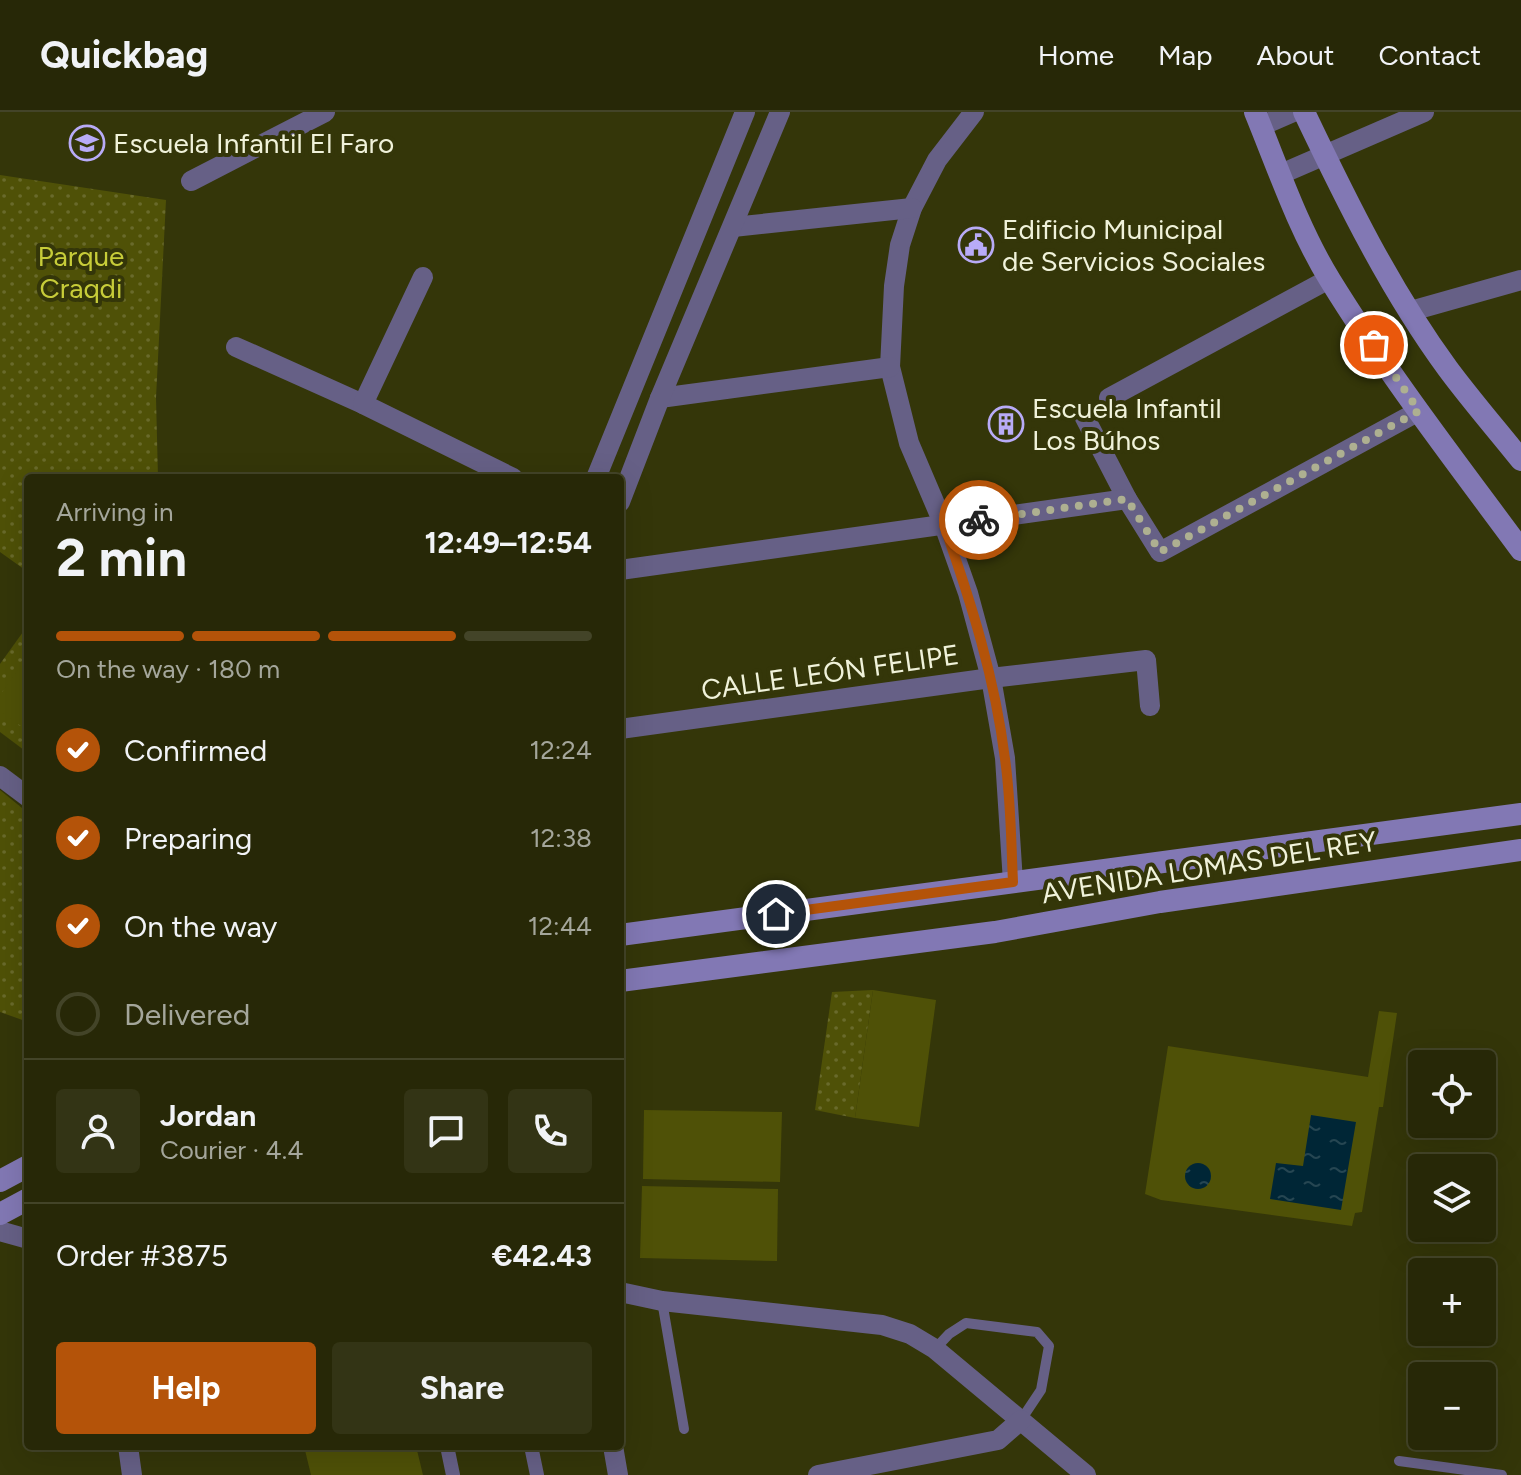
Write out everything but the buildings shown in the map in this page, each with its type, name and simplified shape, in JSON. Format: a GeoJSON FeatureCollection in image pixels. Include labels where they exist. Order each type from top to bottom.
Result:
{"type":"FeatureCollection","features":[{"type":"Feature","properties":{"kind":"main road"},"geometry":{"type":"LineString","coordinates":[[1304,112],[1352,212],[1411,311],[1447,368],[1518,453]]}},
{"type":"Feature","properties":{"kind":"main road"},"geometry":{"type":"LineString","coordinates":[[1258,119],[1305,234],[1329,279],[1419,411],[1521,550]]}},
{"type":"Feature","properties":{"kind":"main road","name":"AVENIDA LOMAS DEL REY"},"geometry":{"type":"LineString","coordinates":[[624,934],[1521,814]]}},
{"type":"Feature","properties":{"kind":"main road","name":"AVENIDA LOMAS DEL REY"},"geometry":{"type":"LineString","coordinates":[[624,980],[995,932],[1160,902],[1521,850]]}},
{"type":"Feature","properties":{"kind":"main road"},"geometry":{"type":"LineString","coordinates":[[0,1181],[24,1168]]}},
{"type":"Feature","properties":{"kind":"main road"},"geometry":{"type":"LineString","coordinates":[[0,1214],[24,1201]]}},
{"type":"Feature","properties":{"kind":"street"},"geometry":{"type":"LineString","coordinates":[[191,181],[325,112]]}},
{"type":"Feature","properties":{"kind":"street"},"geometry":{"type":"LineString","coordinates":[[598,474],[745,112]]}},
{"type":"Feature","properties":{"kind":"street"},"geometry":{"type":"LineString","coordinates":[[624,492],[780,112]]}},
{"type":"Feature","properties":{"kind":"street"},"geometry":{"type":"LineString","coordinates":[[974,112],[937,160],[912,208],[900,245],[894,286],[890,367],[909,443],[944,525],[968,593],[991,678],[1005,758],[1013,882]]}},
{"type":"Feature","properties":{"kind":"street"},"geometry":{"type":"LineString","coordinates":[[1258,119],[1293,112]]}},
{"type":"Feature","properties":{"kind":"street"},"geometry":{"type":"LineString","coordinates":[[1281,174],[1325,156],[1391,118],[1424,112]]}},
{"type":"Feature","properties":{"kind":"street"},"geometry":{"type":"LineString","coordinates":[[733,227],[912,208]]}},
{"type":"Feature","properties":{"kind":"street"},"geometry":{"type":"LineString","coordinates":[[363,404],[423,277]]}},
{"type":"Feature","properties":{"kind":"street"},"geometry":{"type":"LineString","coordinates":[[1109,398],[1329,279]]}},
{"type":"Feature","properties":{"kind":"street"},"geometry":{"type":"LineString","coordinates":[[1411,311],[1521,280]]}},
{"type":"Feature","properties":{"kind":"street"},"geometry":{"type":"LineString","coordinates":[[236,347],[363,404],[505,474]]}},
{"type":"Feature","properties":{"kind":"street"},"geometry":{"type":"LineString","coordinates":[[660,398],[890,367]]}},
{"type":"Feature","properties":{"kind":"street"},"geometry":{"type":"LineString","coordinates":[[1083,414],[1127,499],[1160,552],[1419,411]]}},
{"type":"Feature","properties":{"kind":"street"},"geometry":{"type":"LineString","coordinates":[[624,569],[1127,499]]}},
{"type":"Feature","properties":{"kind":"street","name":"CALLE LEÓN FELIPE"},"geometry":{"type":"LineString","coordinates":[[624,728],[1146,660],[1150,706]]}},
{"type":"Feature","properties":{"kind":"street"},"geometry":{"type":"LineString","coordinates":[[0,776],[24,794]]}},
{"type":"Feature","properties":{"kind":"street"},"geometry":{"type":"LineString","coordinates":[[0,1231],[24,1238]]}},
{"type":"Feature","properties":{"kind":"street"},"geometry":{"type":"LineString","coordinates":[[624,1293],[662,1301],[882,1325],[910,1334],[935,1349],[1086,1475]]}},
{"type":"Feature","properties":{"kind":"street"},"geometry":{"type":"LineString","coordinates":[[818,1475],[998,1440],[1021,1420]]}},
{"type":"Feature","properties":{"kind":"street"},"geometry":{"type":"LineString","coordinates":[[129,1450],[132,1475]]}},
{"type":"Feature","properties":{"kind":"street"},"geometry":{"type":"LineString","coordinates":[[448,1450],[453,1475]]}},
{"type":"Feature","properties":{"kind":"street"},"geometry":{"type":"LineString","coordinates":[[532,1450],[537,1475]]}},
{"type":"Feature","properties":{"kind":"street"},"geometry":{"type":"LineString","coordinates":[[614,1450],[618,1475]]}},
{"type":"Feature","properties":{"kind":"lane"},"geometry":{"type":"LineString","coordinates":[[662,1301],[684,1429]]}},
{"type":"Feature","properties":{"kind":"lane"},"geometry":{"type":"LineString","coordinates":[[935,1349],[949,1334],[966,1323],[1037,1332],[1049,1346],[1041,1390],[1021,1420]]}},
{"type":"Feature","properties":{"kind":"lane"},"geometry":{"type":"LineString","coordinates":[[1399,1461],[1502,1475]]}},
{"type":"Feature","properties":{"kind":"green space","name":"Parque Craqdi"},"geometry":{"type":"Polygon","coordinates":[[[0,175],[166,200],[156,398],[158,474],[24,474],[24,569],[0,552],[0,175]]]}},
{"type":"Feature","properties":{"kind":"green space"},"geometry":{"type":"Polygon","coordinates":[[[24,631],[24,750],[0,732],[0,664],[24,631]]]}},
{"type":"Feature","properties":{"kind":"green space"},"geometry":{"type":"Polygon","coordinates":[[[24,662],[24,728],[0,711],[0,695],[24,662]]]}},
{"type":"Feature","properties":{"kind":"green space"},"geometry":{"type":"Polygon","coordinates":[[[0,790],[24,810],[24,1021],[0,1012],[0,790]]]}},
{"type":"Feature","properties":{"kind":"green space"},"geometry":{"type":"Polygon","coordinates":[[[873,990],[855,1118],[815,1110],[832,992],[873,990]]]}},
{"type":"Feature","properties":{"kind":"green space"},"geometry":{"type":"Polygon","coordinates":[[[873,990],[936,1000],[919,1127],[855,1118],[873,990]]]}},
{"type":"Feature","properties":{"kind":"green space"},"geometry":{"type":"Polygon","coordinates":[[[1379,1011],[1397,1013],[1383,1107],[1379,1107],[1362,1212],[1355,1213],[1352,1226],[1161,1200],[1145,1194],[1168,1046],[1368,1077],[1379,1011]]]}},
{"type":"Feature","properties":{"kind":"green space"},"geometry":{"type":"Polygon","coordinates":[[[644,1110],[782,1112],[780,1182],[643,1179],[644,1110]]]}},
{"type":"Feature","properties":{"kind":"green space"},"geometry":{"type":"Polygon","coordinates":[[[642,1186],[778,1189],[777,1261],[640,1258],[642,1186]]]}},
{"type":"Feature","properties":{"kind":"green space"},"geometry":{"type":"Polygon","coordinates":[[[305,1450],[417,1450],[423,1475],[311,1475],[305,1450]]]}},
{"type":"Feature","properties":{"kind":"water"},"geometry":{"type":"Polygon","coordinates":[[[1311,1115],[1356,1122],[1341,1210],[1270,1199],[1276,1163],[1303,1166],[1311,1115]]]}},
{"type":"Feature","properties":{"kind":"water"},"geometry":{"type":"Polygon","coordinates":[[[1198,1163],[1207,1167],[1211,1176],[1207,1185],[1198,1189],[1189,1185],[1185,1176],[1189,1167],[1198,1163]]]}},
{"type":"Feature","properties":{"kind":"way so far"},"geometry":{"type":"LineString","coordinates":[[979,520],[1127,499],[1160,552],[1419,411],[1374,345]]}},
{"type":"Feature","properties":{"kind":"place","name":"Escuela Infantil El Faro"},"geometry":{"type":"Point","coordinates":[87,143]}},
{"type":"Feature","properties":{"kind":"place","name":"Edificio Municipal de Servicios Sociales"},"geometry":{"type":"Point","coordinates":[976,245]}},
{"type":"Feature","properties":{"kind":"place","name":"Escuela Infantil Los Búhos"},"geometry":{"type":"Point","coordinates":[1006,424]}},
{"type":"Feature","properties":{"kind":"route"},"geometry":{"type":"LineString","coordinates":[[776,914],[1013,882],[1005,758],[991,678],[968,593],[944,525],[979,520]]}}]}
